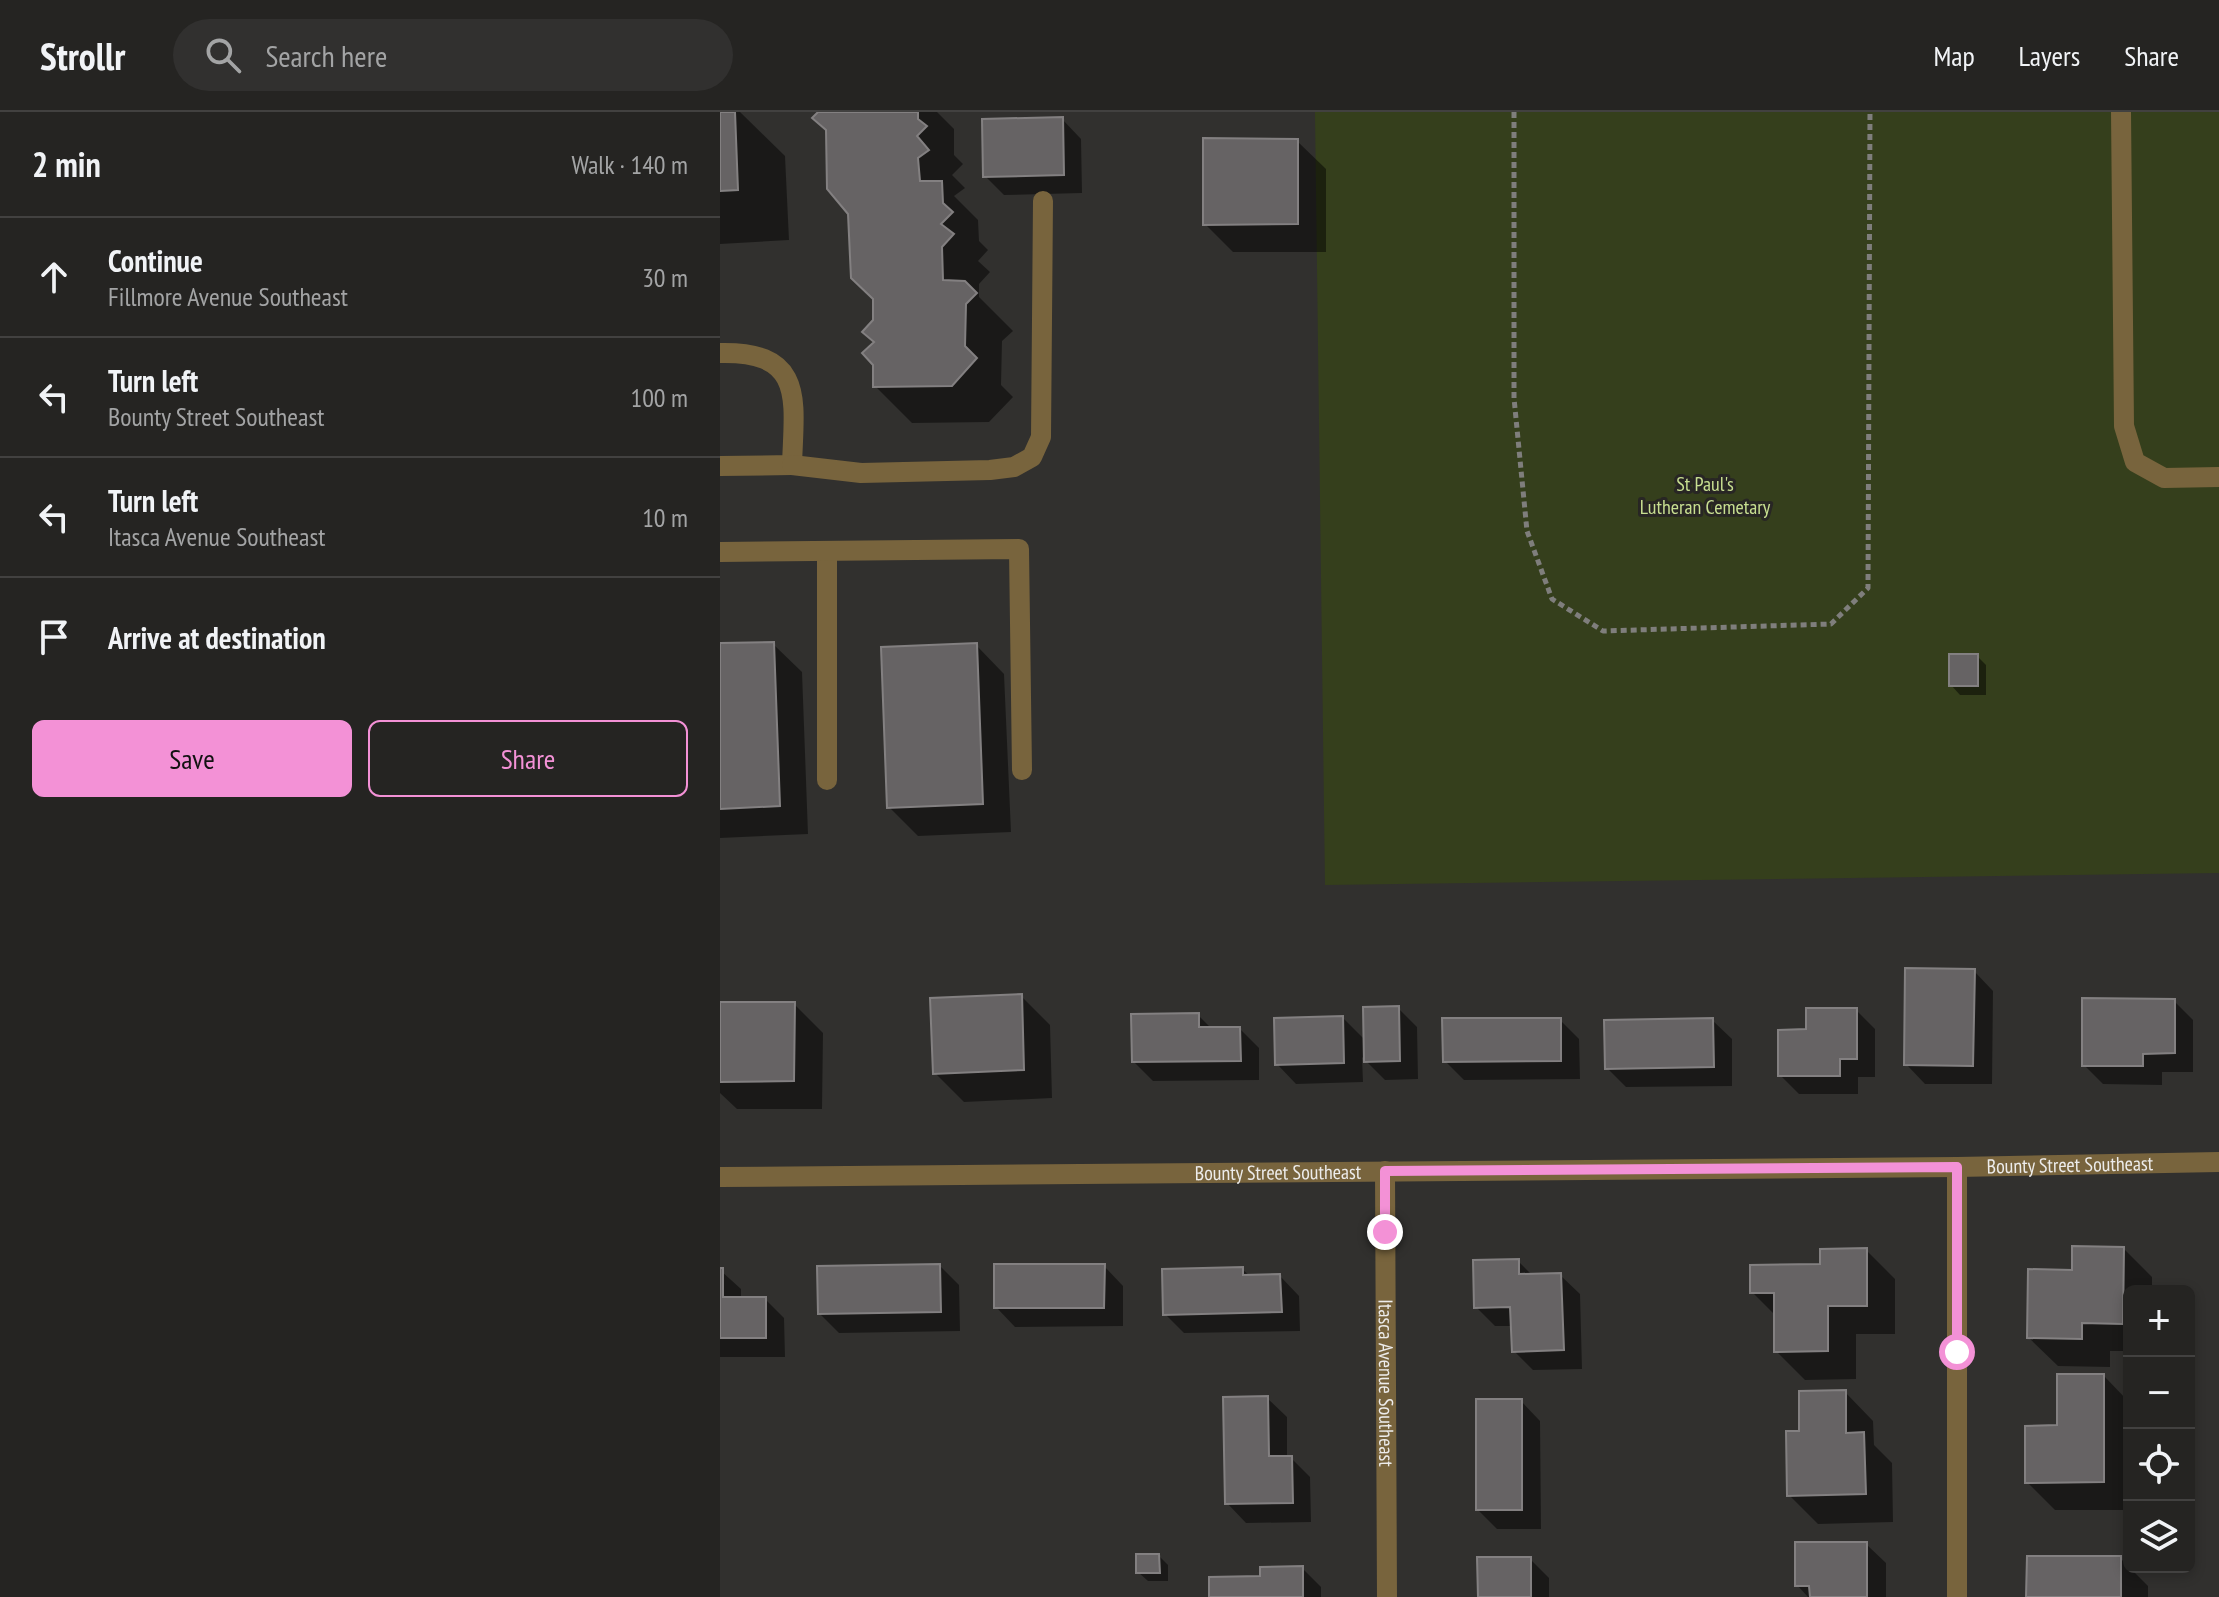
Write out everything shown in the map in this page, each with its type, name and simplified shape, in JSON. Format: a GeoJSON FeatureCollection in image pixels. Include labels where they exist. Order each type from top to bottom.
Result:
{"type":"FeatureCollection","features":[{"type":"Feature","properties":{"kind":"street"},"geometry":{"type":"LineString","coordinates":[[2121,112],[2124,426],[2135,462],[2164,478],[2219,477]]}},
{"type":"Feature","properties":{"kind":"street"},"geometry":{"type":"LineString","coordinates":[[720,466],[792,465],[861,473],[990,470],[1014,467],[1032,457],[1041,437],[1043,201]]}},
{"type":"Feature","properties":{"kind":"street"},"geometry":{"type":"LineString","coordinates":[[720,353],[741,353],[765,360],[781,370],[790,381],[794,395],[792,465]]}},
{"type":"Feature","properties":{"kind":"street"},"geometry":{"type":"LineString","coordinates":[[720,552],[1019,549],[1022,770]]}},
{"type":"Feature","properties":{"kind":"street"},"geometry":{"type":"LineString","coordinates":[[827,551],[827,780]]}},
{"type":"Feature","properties":{"kind":"street","name":"Bounty Street Southeast"},"geometry":{"type":"LineString","coordinates":[[720,1177],[2219,1162]]}},
{"type":"Feature","properties":{"kind":"street"},"geometry":{"type":"LineString","coordinates":[[1957,1167],[1957,1597]]}},
{"type":"Feature","properties":{"kind":"street","name":"Itasca Avenue Southeast"},"geometry":{"type":"LineString","coordinates":[[1385,1171],[1387,1597]]}},
{"type":"Feature","properties":{"kind":"path"},"geometry":{"type":"LineString","coordinates":[[1514,112],[1514,398],[1527,531],[1552,599],[1603,631],[1831,624],[1868,588],[1870,112]]}},
{"type":"Feature","properties":{"kind":"green space","name":"St Paul's Lutheran Cemetary"},"geometry":{"type":"Polygon","coordinates":[[[1315,112],[2219,112],[2219,873],[1325,885],[1315,112]]]}},
{"type":"Feature","properties":{"kind":"building"},"geometry":{"type":"Polygon","coordinates":[[[720,112],[735,112],[738,190],[720,191],[720,112]]]}},
{"type":"Feature","properties":{"kind":"building"},"geometry":{"type":"Polygon","coordinates":[[[818,112],[918,112],[918,119],[927,126],[917,136],[929,150],[918,158],[920,181],[942,181],[943,203],[953,212],[941,224],[954,234],[942,247],[943,280],[965,281],[977,293],[966,304],[965,346],[977,358],[952,386],[873,387],[873,365],[862,353],[874,342],[862,332],[873,320],[873,299],[851,278],[848,214],[827,189],[826,130],[812,118],[818,112]]]}},
{"type":"Feature","properties":{"kind":"building"},"geometry":{"type":"Polygon","coordinates":[[[1063,117],[1064,175],[983,177],[982,119],[1063,117]]]}},
{"type":"Feature","properties":{"kind":"building"},"geometry":{"type":"Polygon","coordinates":[[[1203,138],[1298,139],[1298,224],[1203,225],[1203,138]]]}},
{"type":"Feature","properties":{"kind":"building"},"geometry":{"type":"Polygon","coordinates":[[[774,642],[780,806],[720,809],[720,643],[774,642]]]}},
{"type":"Feature","properties":{"kind":"building"},"geometry":{"type":"Polygon","coordinates":[[[977,643],[983,804],[887,808],[881,647],[977,643]]]}},
{"type":"Feature","properties":{"kind":"building"},"geometry":{"type":"Polygon","coordinates":[[[1949,654],[1978,654],[1978,686],[1949,686],[1949,654]]]}},
{"type":"Feature","properties":{"kind":"building"},"geometry":{"type":"Polygon","coordinates":[[[1905,968],[1975,969],[1973,1066],[1904,1065],[1905,968]]]}},
{"type":"Feature","properties":{"kind":"building"},"geometry":{"type":"Polygon","coordinates":[[[1022,994],[1024,1070],[933,1074],[930,998],[1022,994]]]}},
{"type":"Feature","properties":{"kind":"building"},"geometry":{"type":"Polygon","coordinates":[[[2082,998],[2175,999],[2175,1053],[2143,1054],[2143,1066],[2082,1066],[2082,998]]]}},
{"type":"Feature","properties":{"kind":"building"},"geometry":{"type":"Polygon","coordinates":[[[720,1002],[795,1002],[794,1081],[720,1082],[720,1002]]]}},
{"type":"Feature","properties":{"kind":"building"},"geometry":{"type":"Polygon","coordinates":[[[1399,1006],[1400,1061],[1364,1062],[1363,1007],[1399,1006]]]}},
{"type":"Feature","properties":{"kind":"building"},"geometry":{"type":"Polygon","coordinates":[[[1806,1008],[1857,1008],[1857,1059],[1840,1059],[1840,1076],[1778,1076],[1778,1030],[1806,1029],[1806,1008]]]}},
{"type":"Feature","properties":{"kind":"building"},"geometry":{"type":"Polygon","coordinates":[[[1199,1013],[1199,1027],[1240,1027],[1241,1061],[1132,1062],[1131,1014],[1199,1013]]]}},
{"type":"Feature","properties":{"kind":"building"},"geometry":{"type":"Polygon","coordinates":[[[1343,1016],[1344,1063],[1275,1065],[1274,1018],[1343,1016]]]}},
{"type":"Feature","properties":{"kind":"building"},"geometry":{"type":"Polygon","coordinates":[[[1442,1018],[1561,1018],[1561,1061],[1443,1062],[1442,1018]]]}},
{"type":"Feature","properties":{"kind":"building"},"geometry":{"type":"Polygon","coordinates":[[[1713,1018],[1714,1067],[1605,1069],[1604,1020],[1713,1018]]]}},
{"type":"Feature","properties":{"kind":"building"},"geometry":{"type":"Polygon","coordinates":[[[2072,1246],[2124,1247],[2123,1324],[2082,1323],[2082,1339],[2027,1338],[2028,1269],[2072,1270],[2072,1246]]]}},
{"type":"Feature","properties":{"kind":"building"},"geometry":{"type":"Polygon","coordinates":[[[1867,1248],[1867,1306],[1828,1306],[1828,1351],[1774,1352],[1774,1293],[1750,1293],[1750,1265],[1820,1264],[1820,1249],[1867,1248]]]}},
{"type":"Feature","properties":{"kind":"building"},"geometry":{"type":"Polygon","coordinates":[[[1519,1259],[1519,1274],[1561,1273],[1564,1350],[1512,1352],[1510,1307],[1474,1308],[1473,1260],[1519,1259]]]}},
{"type":"Feature","properties":{"kind":"building"},"geometry":{"type":"Polygon","coordinates":[[[940,1264],[941,1312],[818,1314],[817,1266],[940,1264]]]}},
{"type":"Feature","properties":{"kind":"building"},"geometry":{"type":"Polygon","coordinates":[[[994,1264],[1105,1264],[1104,1308],[994,1308],[994,1264]]]}},
{"type":"Feature","properties":{"kind":"building"},"geometry":{"type":"Polygon","coordinates":[[[1243,1267],[1243,1275],[1280,1274],[1282,1312],[1163,1315],[1162,1269],[1243,1267]]]}},
{"type":"Feature","properties":{"kind":"building"},"geometry":{"type":"Polygon","coordinates":[[[720,1268],[723,1268],[723,1297],[766,1297],[766,1338],[720,1338],[720,1268]]]}},
{"type":"Feature","properties":{"kind":"building"},"geometry":{"type":"Polygon","coordinates":[[[2057,1374],[2104,1374],[2104,1482],[2025,1483],[2025,1426],[2057,1425],[2057,1374]]]}},
{"type":"Feature","properties":{"kind":"building"},"geometry":{"type":"Polygon","coordinates":[[[1846,1390],[1846,1433],[1864,1432],[1866,1494],[1787,1496],[1786,1431],[1799,1431],[1799,1391],[1846,1390]]]}},
{"type":"Feature","properties":{"kind":"building"},"geometry":{"type":"Polygon","coordinates":[[[1268,1396],[1269,1456],[1292,1456],[1293,1503],[1225,1504],[1223,1397],[1268,1396]]]}},
{"type":"Feature","properties":{"kind":"building"},"geometry":{"type":"Polygon","coordinates":[[[1476,1399],[1522,1399],[1522,1510],[1476,1510],[1476,1399]]]}},
{"type":"Feature","properties":{"kind":"building"},"geometry":{"type":"Polygon","coordinates":[[[1795,1542],[1867,1542],[1867,1597],[1810,1597],[1809,1586],[1795,1586],[1795,1542]]]}},
{"type":"Feature","properties":{"kind":"building"},"geometry":{"type":"Polygon","coordinates":[[[1136,1554],[1159,1554],[1160,1573],[1136,1573],[1136,1554]]]}},
{"type":"Feature","properties":{"kind":"building"},"geometry":{"type":"Polygon","coordinates":[[[2027,1556],[2121,1556],[2121,1597],[2026,1597],[2027,1556]]]}},
{"type":"Feature","properties":{"kind":"building"},"geometry":{"type":"Polygon","coordinates":[[[1477,1557],[1531,1557],[1531,1597],[1478,1597],[1477,1557]]]}},
{"type":"Feature","properties":{"kind":"building"},"geometry":{"type":"Polygon","coordinates":[[[1303,1566],[1303,1597],[1209,1597],[1209,1577],[1260,1576],[1260,1567],[1303,1566]]]}},
{"type":"Feature","properties":{"kind":"route"},"geometry":{"type":"LineString","coordinates":[[1385,1232],[1385,1171],[1957,1167],[1957,1352]]}}]}
